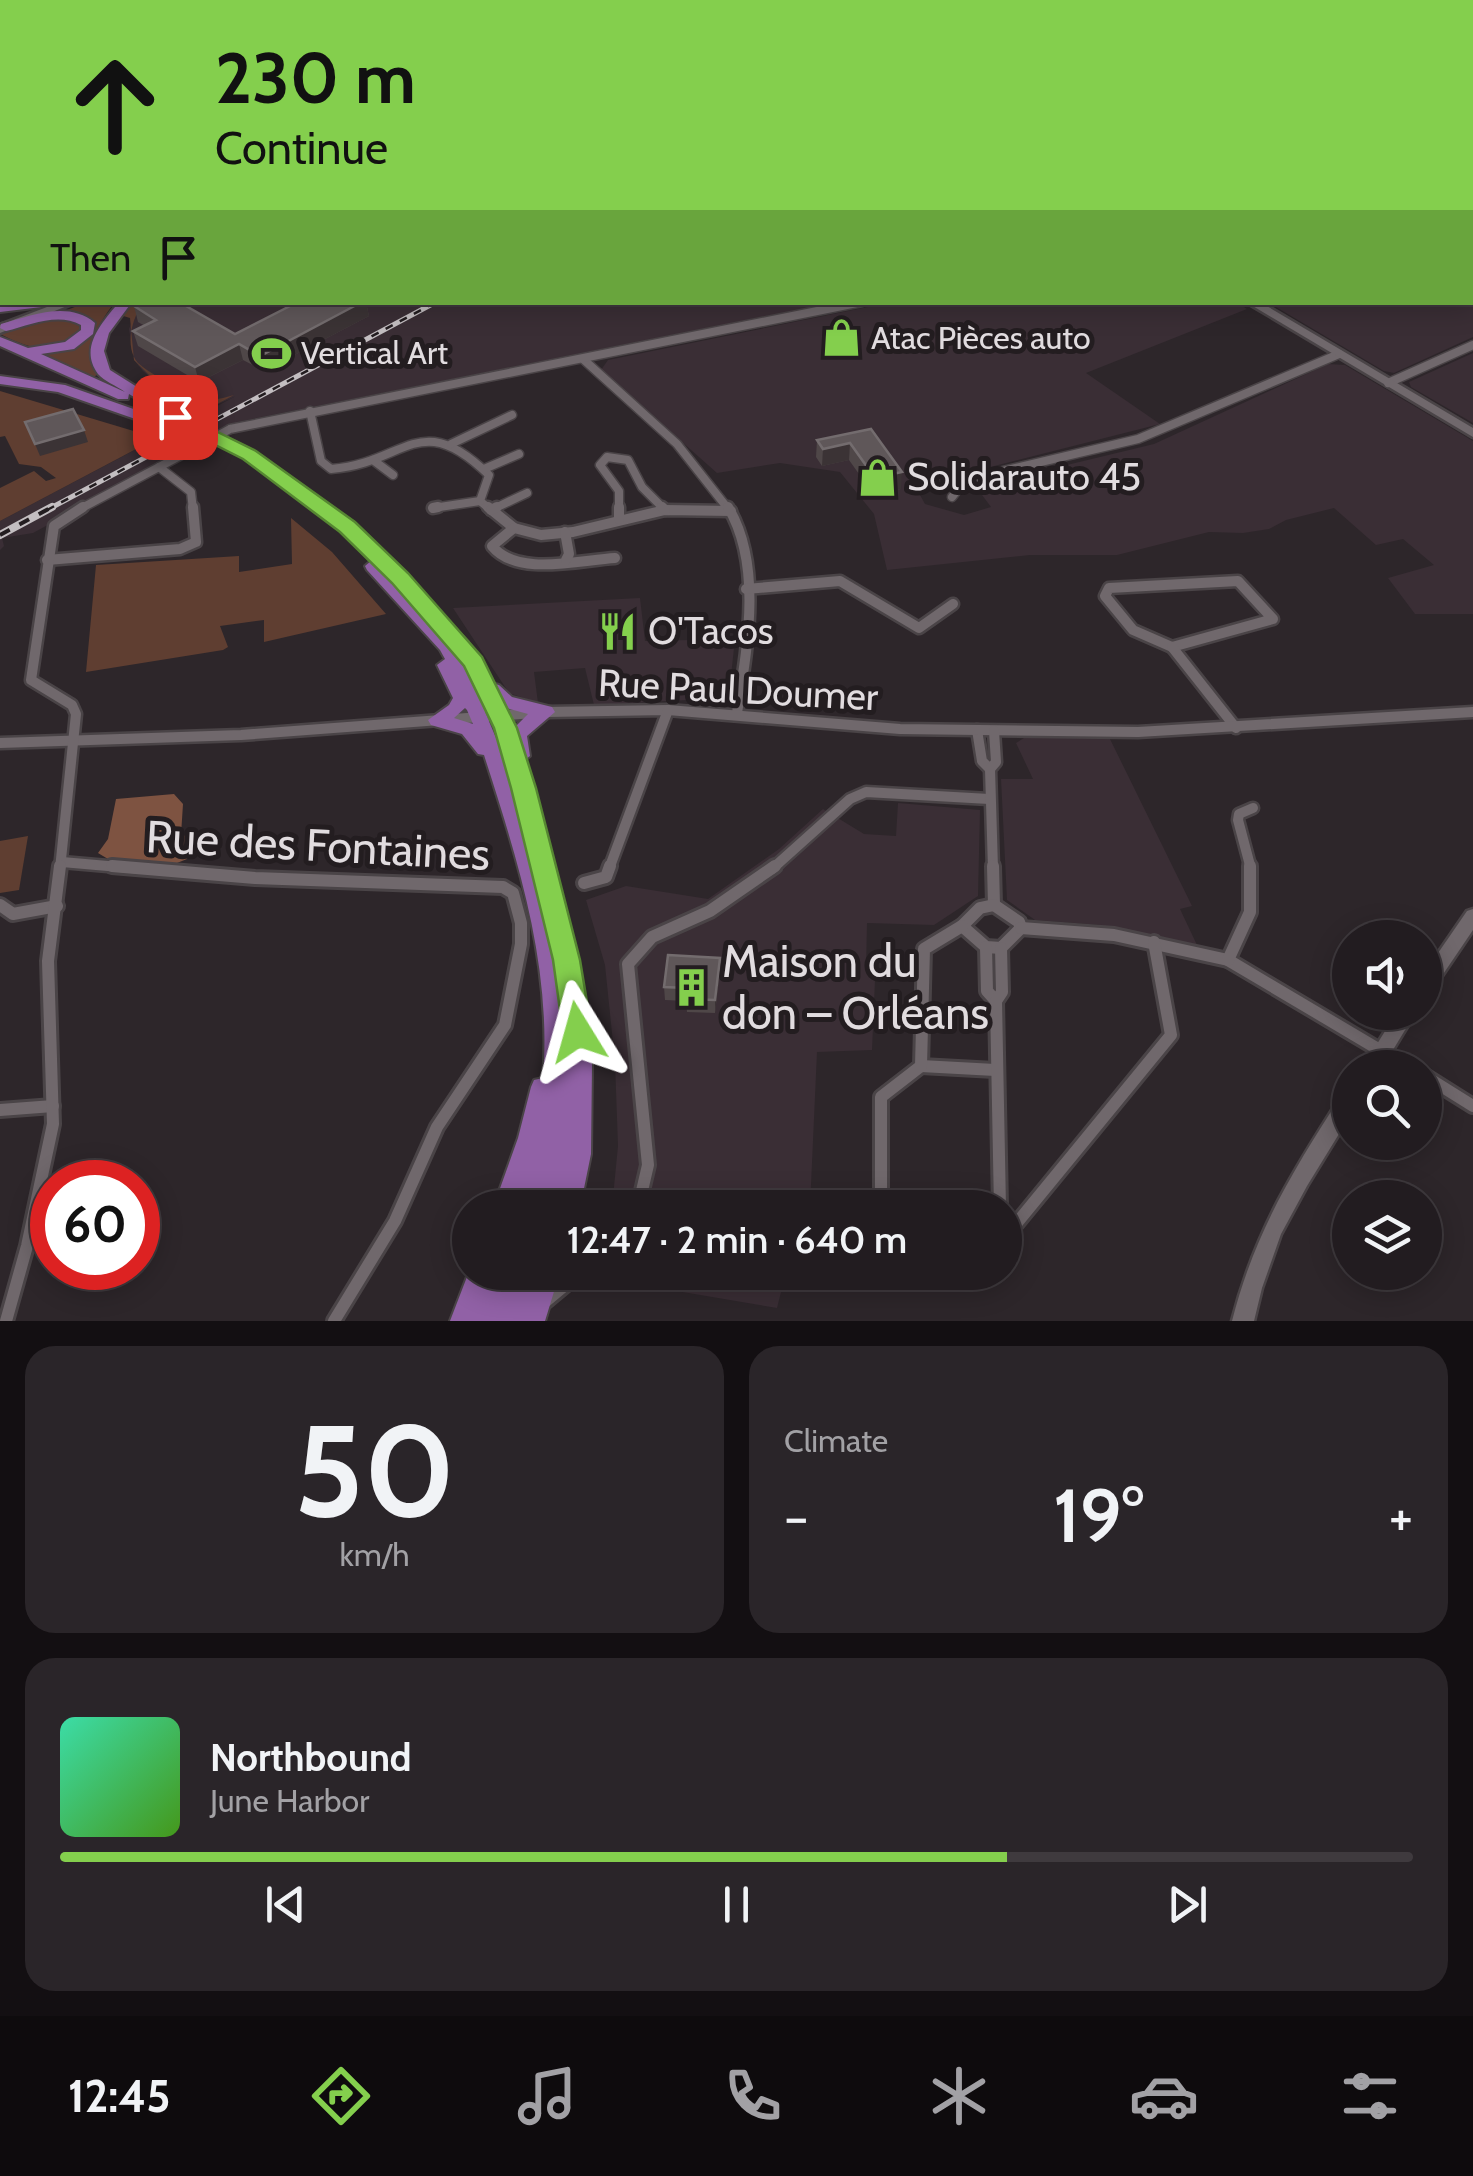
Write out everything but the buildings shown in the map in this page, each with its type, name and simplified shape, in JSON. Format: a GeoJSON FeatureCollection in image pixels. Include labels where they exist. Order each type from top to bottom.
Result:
{"type":"FeatureCollection","features":[{"type":"Feature","properties":{"kind":"main road"},"geometry":{"type":"LineString","coordinates":[[0,308],[25,305]]}},
{"type":"Feature","properties":{"kind":"main road"},"geometry":{"type":"LineString","coordinates":[[1,329],[53,305]]}},
{"type":"Feature","properties":{"kind":"main road"},"geometry":{"type":"LineString","coordinates":[[116,305],[97,351],[104,372],[166,419]]}},
{"type":"Feature","properties":{"kind":"main road"},"geometry":{"type":"LineString","coordinates":[[102,332],[124,305]]}},
{"type":"Feature","properties":{"kind":"main road"},"geometry":{"type":"LineString","coordinates":[[1,329],[53,315],[74,316],[88,323],[88,330],[68,346],[24,352]]}},
{"type":"Feature","properties":{"kind":"main road"},"geometry":{"type":"LineString","coordinates":[[1,329],[24,352],[166,419],[307,508],[368,562],[446,646],[490,715],[494,762],[543,926],[556,1028],[553,1086],[540,1159],[545,1190]]}},
{"type":"Feature","properties":{"kind":"main road"},"geometry":{"type":"LineString","coordinates":[[0,353],[250,455],[347,527],[400,578],[499,698],[546,712]]}},
{"type":"Feature","properties":{"kind":"main road"},"geometry":{"type":"LineString","coordinates":[[0,380],[60,388],[166,419]]}},
{"type":"Feature","properties":{"kind":"main road"},"geometry":{"type":"LineString","coordinates":[[430,633],[462,698],[456,709],[437,720]]}},
{"type":"Feature","properties":{"kind":"main road"},"geometry":{"type":"LineString","coordinates":[[474,663],[490,715],[523,788],[558,924],[574,1010],[582,1094],[579,1154],[557,1190]]}},
{"type":"Feature","properties":{"kind":"main road"},"geometry":{"type":"LineString","coordinates":[[532,826],[518,735],[530,720],[546,712]]}},
{"type":"Feature","properties":{"kind":"main road"},"geometry":{"type":"LineString","coordinates":[[437,720],[449,721],[476,734],[494,762]]}},
{"type":"Feature","properties":{"kind":"main road"},"geometry":{"type":"LineString","coordinates":[[511,1190],[530,1138],[556,1028]]}},
{"type":"Feature","properties":{"kind":"main road"},"geometry":{"type":"LineString","coordinates":[[464,1321],[475,1290]]}},
{"type":"Feature","properties":{"kind":"main road"},"geometry":{"type":"LineString","coordinates":[[488,1321],[499,1290]]}},
{"type":"Feature","properties":{"kind":"main road"},"geometry":{"type":"LineString","coordinates":[[525,1319],[526,1290]]}},
{"type":"Feature","properties":{"kind":"main road"},"geometry":{"type":"LineString","coordinates":[[525,1319],[539,1290]]}},
{"type":"Feature","properties":{"kind":"street"},"geometry":{"type":"LineString","coordinates":[[1,329],[64,305]]}},
{"type":"Feature","properties":{"kind":"street"},"geometry":{"type":"LineString","coordinates":[[6,1321],[28,1246],[52,1124],[48,961],[76,714],[72,705],[40,690],[31,680],[47,560],[54,530],[61,520],[230,429],[848,305]]}},
{"type":"Feature","properties":{"kind":"street"},"geometry":{"type":"LineString","coordinates":[[1256,305],[1473,433]]}},
{"type":"Feature","properties":{"kind":"street"},"geometry":{"type":"LineString","coordinates":[[1388,383],[1473,345]]}},
{"type":"Feature","properties":{"kind":"street"},"geometry":{"type":"LineString","coordinates":[[952,497],[965,480],[1138,439],[1339,354]]}},
{"type":"Feature","properties":{"kind":"street"},"geometry":{"type":"LineString","coordinates":[[583,360],[708,476],[732,511],[744,544],[746,589],[737,713]]}},
{"type":"Feature","properties":{"kind":"street"},"geometry":{"type":"LineString","coordinates":[[310,412],[321,461],[331,469],[345,470],[418,440],[434,439],[452,444],[484,469],[489,482],[480,501]]}},
{"type":"Feature","properties":{"kind":"street"},"geometry":{"type":"LineString","coordinates":[[452,444],[512,415]]}},
{"type":"Feature","properties":{"kind":"street"},"geometry":{"type":"LineString","coordinates":[[484,469],[520,454]]}},
{"type":"Feature","properties":{"kind":"street"},"geometry":{"type":"LineString","coordinates":[[618,520],[619,490],[600,466],[607,457],[628,460],[642,487],[665,510]]}},
{"type":"Feature","properties":{"kind":"street"},"geometry":{"type":"LineString","coordinates":[[373,460],[393,476]]}},
{"type":"Feature","properties":{"kind":"street"},"geometry":{"type":"LineString","coordinates":[[47,560],[180,549],[196,542],[190,492],[186,484],[159,467]]}},
{"type":"Feature","properties":{"kind":"street"},"geometry":{"type":"LineString","coordinates":[[491,510],[527,493]]}},
{"type":"Feature","properties":{"kind":"street"},"geometry":{"type":"LineString","coordinates":[[433,508],[480,501],[514,528],[541,535],[665,510],[732,511]]}},
{"type":"Feature","properties":{"kind":"street"},"geometry":{"type":"LineString","coordinates":[[514,528],[492,546],[508,562],[526,565],[615,558]]}},
{"type":"Feature","properties":{"kind":"street"},"geometry":{"type":"LineString","coordinates":[[565,532],[569,554],[566,560]]}},
{"type":"Feature","properties":{"kind":"street"},"geometry":{"type":"LineString","coordinates":[[1172,647],[1273,620],[1238,580],[1109,588],[1105,596],[1133,630],[1172,647],[1236,728]]}},
{"type":"Feature","properties":{"kind":"street"},"geometry":{"type":"LineString","coordinates":[[746,589],[840,581],[919,628],[953,604]]}},
{"type":"Feature","properties":{"kind":"street"},"geometry":{"type":"LineString","coordinates":[[584,882],[606,877],[668,710]]}},
{"type":"Feature","properties":{"kind":"street","name":"Rue Paul Doumer"},"geometry":{"type":"LineString","coordinates":[[0,743],[241,734],[546,712],[668,710],[845,725],[1138,732],[1473,712]]}},
{"type":"Feature","properties":{"kind":"street"},"geometry":{"type":"LineString","coordinates":[[977,730],[982,761],[990,769]]}},
{"type":"Feature","properties":{"kind":"street"},"geometry":{"type":"LineString","coordinates":[[994,730],[996,762],[990,769],[989,799],[994,905]]}},
{"type":"Feature","properties":{"kind":"street"},"geometry":{"type":"LineString","coordinates":[[642,1190],[648,1165],[628,964],[633,951],[642,941],[708,912],[748,889],[850,800],[866,792],[989,799]]}},
{"type":"Feature","properties":{"kind":"street"},"geometry":{"type":"LineString","coordinates":[[1228,960],[1252,908],[1250,862],[1236,825],[1238,814],[1253,808]]}},
{"type":"Feature","properties":{"kind":"street","name":"Rue des Fontaines"},"geometry":{"type":"LineString","coordinates":[[62,862],[256,878],[503,887],[513,893],[521,923],[521,944],[506,1025],[437,1127],[396,1221],[334,1321]]}},
{"type":"Feature","properties":{"kind":"street"},"geometry":{"type":"LineString","coordinates":[[0,905],[12,914],[57,906]]}},
{"type":"Feature","properties":{"kind":"street"},"geometry":{"type":"LineString","coordinates":[[921,1066],[924,949],[962,926],[980,908],[994,905],[1019,922],[1021,928]]}},
{"type":"Feature","properties":{"kind":"street"},"geometry":{"type":"LineString","coordinates":[[1442,962],[1473,916]]}},
{"type":"Feature","properties":{"kind":"street"},"geometry":{"type":"LineString","coordinates":[[962,926],[993,948],[1002,992],[996,1002],[995,1070],[999,1190]]}},
{"type":"Feature","properties":{"kind":"street"},"geometry":{"type":"LineString","coordinates":[[993,948],[1021,928],[1154,942],[1228,960],[1382,1050],[1395,1030]]}},
{"type":"Feature","properties":{"kind":"street"},"geometry":{"type":"LineString","coordinates":[[1022,1217],[1171,1035],[1154,942]]}},
{"type":"Feature","properties":{"kind":"street"},"geometry":{"type":"LineString","coordinates":[[881,1190],[882,1097],[921,1066],[995,1070]]}},
{"type":"Feature","properties":{"kind":"street"},"geometry":{"type":"LineString","coordinates":[[1442,1087],[1473,1106]]}},
{"type":"Feature","properties":{"kind":"street"},"geometry":{"type":"LineString","coordinates":[[0,1110],[53,1106]]}},
{"type":"Feature","properties":{"kind":"street"},"geometry":{"type":"LineString","coordinates":[[1244,1321],[1253,1280],[1277,1214],[1332,1128]]}},
{"type":"Feature","properties":{"kind":"street"},"geometry":{"type":"LineString","coordinates":[[525,1319],[560,1290]]}},
{"type":"Feature","properties":{"kind":"shaded area"},"geometry":{"type":"Polygon","coordinates":[[[80,305],[113,305],[94,337],[91,356],[98,374],[94,377],[42,355],[69,349],[93,324],[82,315],[62,312],[80,305]]]}},
{"type":"Feature","properties":{"kind":"shaded area"},"geometry":{"type":"Polygon","coordinates":[[[128,305],[143,305],[131,332],[130,318],[120,315],[128,305]]]}},
{"type":"Feature","properties":{"kind":"shaded area"},"geometry":{"type":"Polygon","coordinates":[[[138,305],[822,305],[237,422],[33,533],[2,538],[4,546],[0,550],[0,521],[165,434],[174,435],[199,422],[196,417],[236,396],[204,411],[166,392],[134,360],[129,329],[138,305]]]}},
{"type":"Feature","properties":{"kind":"shaded area"},"geometry":{"type":"Polygon","coordinates":[[[877,305],[1240,305],[1247,309],[1086,373],[1160,424],[915,486],[925,504],[964,515],[991,507],[976,487],[1154,444],[1328,364],[1345,365],[1473,441],[1473,614],[1415,614],[1388,578],[1434,565],[1403,539],[1376,545],[1334,508],[1286,520],[1269,529],[1209,532],[1117,555],[1030,555],[887,570],[874,514],[840,472],[780,463],[717,473],[601,370],[608,360],[877,305]]]}},
{"type":"Feature","properties":{"kind":"shaded area"},"geometry":{"type":"Polygon","coordinates":[[[1272,305],[1473,305],[1473,337],[1394,373],[1384,371],[1272,305]]]}},
{"type":"Feature","properties":{"kind":"shaded area"},"geometry":{"type":"Polygon","coordinates":[[[65,316],[79,320],[84,330],[53,347],[33,347],[0,334],[65,316]]]}},
{"type":"Feature","properties":{"kind":"shaded area"},"geometry":{"type":"Polygon","coordinates":[[[1473,353],[1473,423],[1411,387],[1409,382],[1473,353]]]}},
{"type":"Feature","properties":{"kind":"shaded area"},"geometry":{"type":"Polygon","coordinates":[[[134,356],[150,372],[196,396],[214,399],[234,395],[204,411],[166,392],[134,360],[134,356]]]}},
{"type":"Feature","properties":{"kind":"shaded area"},"geometry":{"type":"Polygon","coordinates":[[[0,391],[157,438],[0,521],[0,488],[34,471],[46,481],[56,478],[41,467],[19,464],[5,436],[0,437],[0,391]]]}},
{"type":"Feature","properties":{"kind":"shaded area"},"geometry":{"type":"Polygon","coordinates":[[[291,518],[332,552],[386,614],[264,642],[264,620],[220,626],[228,647],[223,650],[86,672],[96,565],[239,556],[239,572],[292,564],[291,518]]]}},
{"type":"Feature","properties":{"kind":"shaded area"},"geometry":{"type":"Polygon","coordinates":[[[640,598],[645,641],[735,639],[729,694],[725,698],[594,705],[585,668],[534,672],[538,703],[509,693],[453,608],[640,598]]]}},
{"type":"Feature","properties":{"kind":"shaded area"},"geometry":{"type":"Polygon","coordinates":[[[1109,737],[1192,906],[1180,909],[1197,945],[1100,925],[1035,920],[1007,900],[1001,779],[1033,779],[1016,743],[1024,738],[1109,737]]]}},
{"type":"Feature","properties":{"kind":"shaded area"},"geometry":{"type":"Polygon","coordinates":[[[174,794],[183,804],[181,835],[205,839],[202,853],[172,865],[108,859],[98,853],[108,839],[116,799],[174,794]]]}},
{"type":"Feature","properties":{"kind":"shaded area"},"geometry":{"type":"Polygon","coordinates":[[[898,803],[980,810],[978,896],[934,925],[867,923],[866,970],[875,980],[872,1050],[817,1052],[811,1190],[614,1190],[618,1146],[615,1062],[605,965],[586,900],[626,886],[708,899],[779,849],[823,809],[864,834],[896,836],[898,803]]]}},
{"type":"Feature","properties":{"kind":"shaded area"},"geometry":{"type":"Polygon","coordinates":[[[28,836],[19,890],[0,893],[0,841],[28,836]]]}},
{"type":"Feature","properties":{"kind":"shaded area"},"geometry":{"type":"Polygon","coordinates":[[[671,1290],[782,1290],[777,1308],[671,1290]]]}},
{"type":"Feature","properties":{"kind":"railway"},"geometry":{"type":"LineString","coordinates":[[47,510],[430,305]]}},
{"type":"Feature","properties":{"kind":"railway"},"geometry":{"type":"LineString","coordinates":[[0,535],[52,507]]}},
{"type":"Feature","properties":{"kind":"place","name":"Atac Pièces auto"},"geometry":{"type":"Point","coordinates":[841,338]}},
{"type":"Feature","properties":{"kind":"place","name":"Vertical Art"},"geometry":{"type":"Point","coordinates":[271,353]}},
{"type":"Feature","properties":{"kind":"place","name":"Solidarauto 45"},"geometry":{"type":"Point","coordinates":[877,477]}},
{"type":"Feature","properties":{"kind":"place","name":"O'Tacos"},"geometry":{"type":"Point","coordinates":[618,631]}},
{"type":"Feature","properties":{"kind":"place","name":"Maison du don – Orléans"},"geometry":{"type":"Point","coordinates":[692,987]}},
{"type":"Feature","properties":{"kind":"route"},"geometry":{"type":"LineString","coordinates":[[175,417],[250,455],[347,527],[400,578],[474,663],[506,728],[523,788],[567,960],[578,1032]]}}]}
